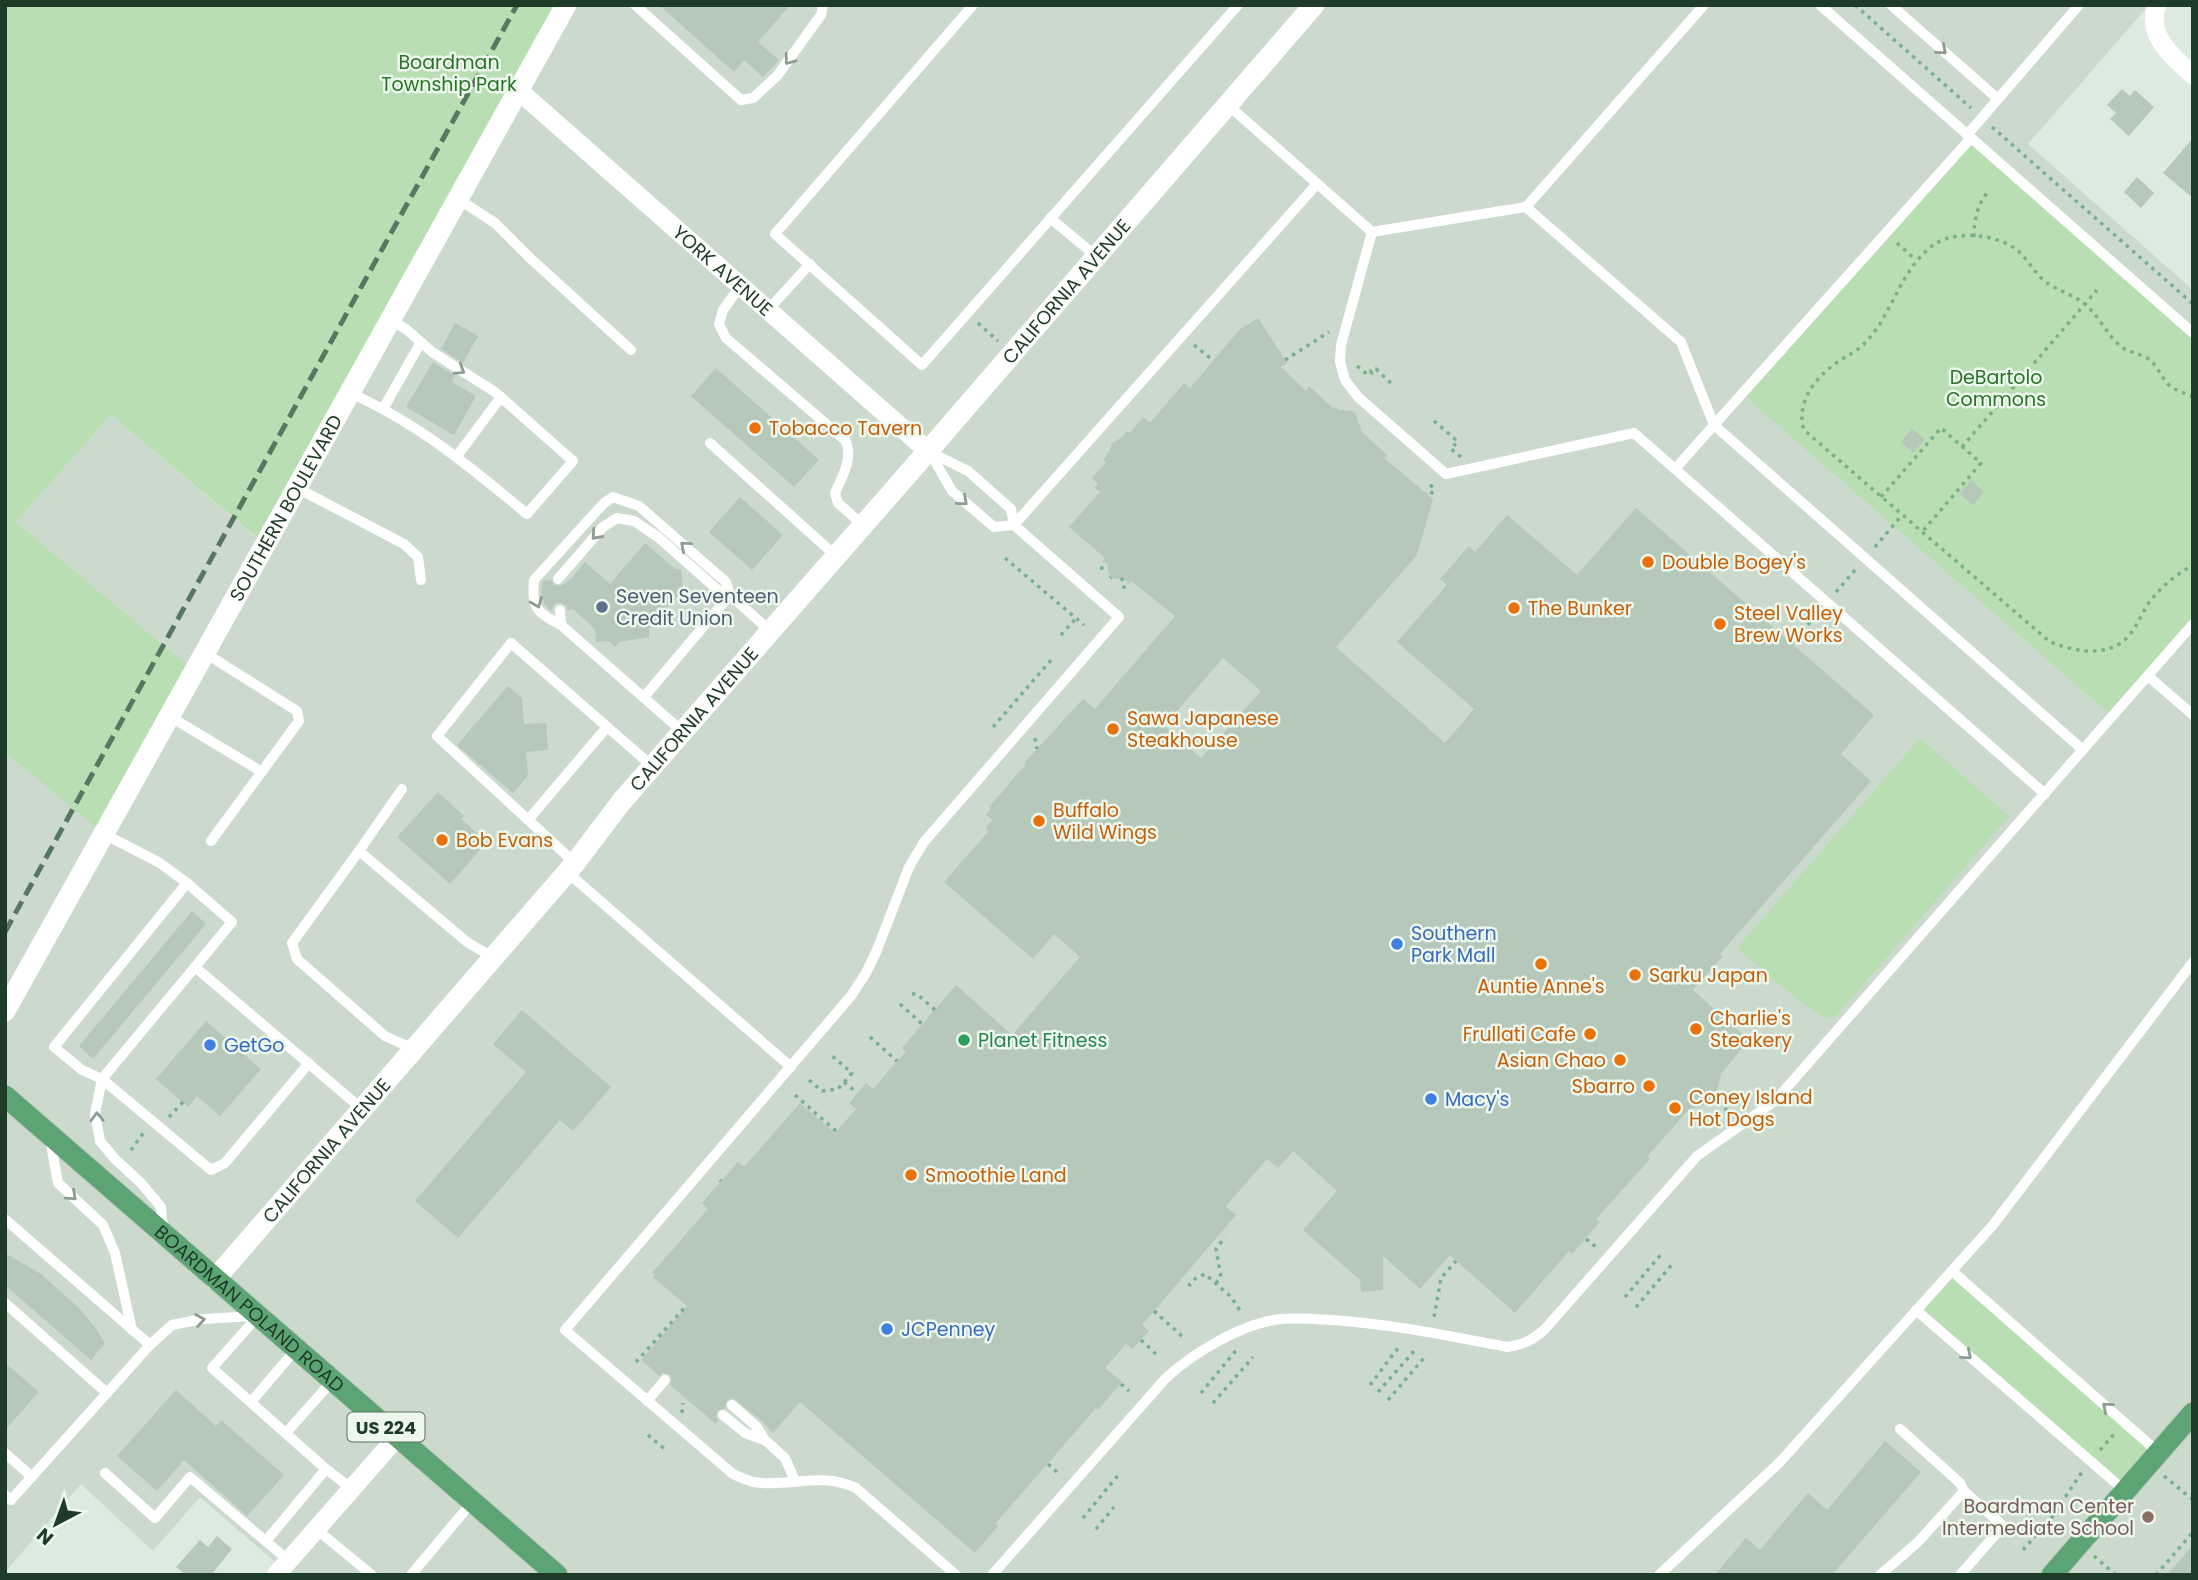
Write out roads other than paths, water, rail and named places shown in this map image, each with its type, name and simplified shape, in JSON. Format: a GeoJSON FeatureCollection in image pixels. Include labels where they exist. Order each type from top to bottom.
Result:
{"type":"FeatureCollection","features":[{"type":"Feature","properties":{"kind":"main road","name":"BOARDMAN POLAND ROAD"},"geometry":{"type":"LineString","coordinates":[[5,1096],[473,1501],[546,1568]]}},
{"type":"Feature","properties":{"kind":"main road"},"geometry":{"type":"LineString","coordinates":[[2052,1575],[2191,1417]]}},
{"type":"Feature","properties":{"kind":"street","name":"SOUTHERN BOULEVARD"},"geometry":{"type":"LineString","coordinates":[[7,1004],[566,5]]}},
{"type":"Feature","properties":{"kind":"street","name":"CALIFORNIA AVENUE"},"geometry":{"type":"LineString","coordinates":[[215,1279],[571,868],[622,801],[864,526],[1314,5]]}},
{"type":"Feature","properties":{"kind":"street"},"geometry":{"type":"LineString","coordinates":[[2157,5],[2154,21],[2156,32],[2169,53],[2193,75]]}},
{"type":"Feature","properties":{"kind":"street","name":"YORK AVENUE"},"geometry":{"type":"LineString","coordinates":[[518,90],[928,451]]}},
{"type":"Feature","properties":{"kind":"street"},"geometry":{"type":"LineString","coordinates":[[282,1568],[398,1436]]}},
{"type":"Feature","properties":{"kind":"lane"},"geometry":{"type":"LineString","coordinates":[[635,5],[741,100],[753,98],[777,76],[821,15],[823,5]]}},
{"type":"Feature","properties":{"kind":"lane"},"geometry":{"type":"LineString","coordinates":[[973,5],[775,233],[922,365],[1237,5]]}},
{"type":"Feature","properties":{"kind":"lane"},"geometry":{"type":"LineString","coordinates":[[1372,232],[1526,207],[1704,5]]}},
{"type":"Feature","properties":{"kind":"lane"},"geometry":{"type":"LineString","coordinates":[[1820,5],[2193,333]]}},
{"type":"Feature","properties":{"kind":"lane"},"geometry":{"type":"LineString","coordinates":[[1891,5],[1998,99]]}},
{"type":"Feature","properties":{"kind":"lane"},"geometry":{"type":"LineString","coordinates":[[1675,469],[1885,234],[2078,5]]}},
{"type":"Feature","properties":{"kind":"lane"},"geometry":{"type":"LineString","coordinates":[[1228,105],[1372,232]]}},
{"type":"Feature","properties":{"kind":"lane"},"geometry":{"type":"LineString","coordinates":[[928,451],[952,491],[994,527],[1014,525],[1317,184]]}},
{"type":"Feature","properties":{"kind":"lane"},"geometry":{"type":"LineString","coordinates":[[457,199],[495,223],[631,350]]}},
{"type":"Feature","properties":{"kind":"lane"},"geometry":{"type":"LineString","coordinates":[[1526,207],[1681,342],[1714,425],[2083,750]]}},
{"type":"Feature","properties":{"kind":"lane"},"geometry":{"type":"LineString","coordinates":[[1050,218],[1096,257]]}},
{"type":"Feature","properties":{"kind":"lane"},"geometry":{"type":"LineString","coordinates":[[1372,232],[1341,345],[1340,362],[1345,380],[1358,397],[1446,474],[1634,433],[2045,794]]}},
{"type":"Feature","properties":{"kind":"lane"},"geometry":{"type":"LineString","coordinates":[[768,310],[810,264]]}},
{"type":"Feature","properties":{"kind":"lane"},"geometry":{"type":"LineString","coordinates":[[741,285],[723,310],[719,324],[726,338],[845,440],[848,447],[847,466],[835,493],[838,503],[864,526]]}},
{"type":"Feature","properties":{"kind":"lane"},"geometry":{"type":"LineString","coordinates":[[349,393],[383,410],[457,456],[527,514],[573,461],[500,397],[432,352],[406,329],[390,320]]}},
{"type":"Feature","properties":{"kind":"lane"},"geometry":{"type":"LineString","coordinates":[[383,410],[421,342]]}},
{"type":"Feature","properties":{"kind":"lane"},"geometry":{"type":"LineString","coordinates":[[457,456],[500,397]]}},
{"type":"Feature","properties":{"kind":"lane"},"geometry":{"type":"LineString","coordinates":[[710,443],[836,557]]}},
{"type":"Feature","properties":{"kind":"lane"},"geometry":{"type":"LineString","coordinates":[[928,451],[968,471],[1011,509],[1014,525],[1119,617],[924,842],[908,870],[882,940],[851,996],[565,1330],[733,1474],[762,1483],[829,1479],[843,1482],[856,1488],[956,1575]]}},
{"type":"Feature","properties":{"kind":"lane"},"geometry":{"type":"LineString","coordinates":[[297,487],[404,544],[418,557],[421,580]]}},
{"type":"Feature","properties":{"kind":"lane"},"geometry":{"type":"LineString","coordinates":[[683,732],[561,625],[540,614],[533,595],[534,580],[604,503],[613,497],[639,506],[726,582],[730,595]]}},
{"type":"Feature","properties":{"kind":"lane"},"geometry":{"type":"LineString","coordinates":[[558,579],[603,527],[617,518],[634,521],[658,537],[719,591],[730,595],[771,632]]}},
{"type":"Feature","properties":{"kind":"lane"},"geometry":{"type":"LineString","coordinates":[[643,697],[730,595]]}},
{"type":"Feature","properties":{"kind":"lane"},"geometry":{"type":"LineString","coordinates":[[560,610],[561,625]]}},
{"type":"Feature","properties":{"kind":"lane"},"geometry":{"type":"LineString","coordinates":[[992,1575],[1166,1378],[1185,1361],[1252,1326],[1293,1318],[1415,1329],[1507,1347],[1520,1346],[1533,1339],[1545,1329],[1697,1156],[1775,1101],[2193,624]]}},
{"type":"Feature","properties":{"kind":"lane"},"geometry":{"type":"LineString","coordinates":[[653,766],[511,643],[437,736],[528,820],[571,868],[791,1066]]}},
{"type":"Feature","properties":{"kind":"lane"},"geometry":{"type":"LineString","coordinates":[[205,653],[297,711],[299,721],[211,841]]}},
{"type":"Feature","properties":{"kind":"lane"},"geometry":{"type":"LineString","coordinates":[[2148,676],[2193,715]]}},
{"type":"Feature","properties":{"kind":"lane"},"geometry":{"type":"LineString","coordinates":[[169,716],[262,772]]}},
{"type":"Feature","properties":{"kind":"lane"},"geometry":{"type":"LineString","coordinates":[[528,820],[607,727]]}},
{"type":"Feature","properties":{"kind":"lane"},"geometry":{"type":"LineString","coordinates":[[402,789],[292,943],[297,959],[385,1036],[414,1048]]}},
{"type":"Feature","properties":{"kind":"lane"},"geometry":{"type":"LineString","coordinates":[[104,834],[160,863],[232,922],[102,1079],[94,1114],[100,1142],[141,1183],[160,1207],[163,1234]]}},
{"type":"Feature","properties":{"kind":"lane"},"geometry":{"type":"LineString","coordinates":[[359,851],[467,942],[493,958]]}},
{"type":"Feature","properties":{"kind":"lane"},"geometry":{"type":"LineString","coordinates":[[187,883],[54,1047],[82,1070],[102,1079],[211,1170],[225,1163],[309,1063]]}},
{"type":"Feature","properties":{"kind":"lane"},"geometry":{"type":"LineString","coordinates":[[1659,1575],[1780,1462],[1993,1225],[2193,962]]}},
{"type":"Feature","properties":{"kind":"lane"},"geometry":{"type":"LineString","coordinates":[[195,967],[362,1109]]}},
{"type":"Feature","properties":{"kind":"lane"},"geometry":{"type":"LineString","coordinates":[[50,1135],[58,1183],[103,1225],[115,1253],[132,1331]]}},
{"type":"Feature","properties":{"kind":"lane"},"geometry":{"type":"LineString","coordinates":[[5,1221],[150,1345]]}},
{"type":"Feature","properties":{"kind":"lane"},"geometry":{"type":"LineString","coordinates":[[1951,1271],[2124,1422],[2154,1458]]}},
{"type":"Feature","properties":{"kind":"lane"},"geometry":{"type":"LineString","coordinates":[[5,1303],[107,1393]]}},
{"type":"Feature","properties":{"kind":"lane"},"geometry":{"type":"LineString","coordinates":[[1916,1310],[2125,1490]]}},
{"type":"Feature","properties":{"kind":"lane"},"geometry":{"type":"LineString","coordinates":[[5,1495],[11,1500],[150,1345],[172,1325],[202,1319],[258,1315]]}},
{"type":"Feature","properties":{"kind":"lane"},"geometry":{"type":"LineString","coordinates":[[258,1315],[212,1368],[352,1489]]}},
{"type":"Feature","properties":{"kind":"lane"},"geometry":{"type":"LineString","coordinates":[[251,1402],[296,1349]]}},
{"type":"Feature","properties":{"kind":"lane"},"geometry":{"type":"LineString","coordinates":[[286,1433],[332,1380]]}},
{"type":"Feature","properties":{"kind":"lane"},"geometry":{"type":"LineString","coordinates":[[648,1401],[665,1380]]}},
{"type":"Feature","properties":{"kind":"lane"},"geometry":{"type":"LineString","coordinates":[[732,1405],[756,1426],[765,1440],[785,1458],[796,1481]]}},
{"type":"Feature","properties":{"kind":"lane"},"geometry":{"type":"LineString","coordinates":[[723,1415],[745,1433],[765,1440]]}},
{"type":"Feature","properties":{"kind":"lane"},"geometry":{"type":"LineString","coordinates":[[1900,1429],[2003,1526],[1960,1575]]}},
{"type":"Feature","properties":{"kind":"lane"},"geometry":{"type":"LineString","coordinates":[[5,1453],[32,1477]]}},
{"type":"Feature","properties":{"kind":"lane"},"geometry":{"type":"LineString","coordinates":[[266,1541],[326,1469]]}},
{"type":"Feature","properties":{"kind":"lane"},"geometry":{"type":"LineString","coordinates":[[104,1473],[155,1518],[190,1477],[266,1541],[282,1568]]}},
{"type":"Feature","properties":{"kind":"lane"},"geometry":{"type":"LineString","coordinates":[[1882,1574],[1918,1542],[1964,1492]]}},
{"type":"Feature","properties":{"kind":"lane"},"geometry":{"type":"LineString","coordinates":[[411,1575],[473,1501]]}},
{"type":"Feature","properties":{"kind":"lane"},"geometry":{"type":"LineString","coordinates":[[316,1529],[372,1575]]}},
{"type":"Feature","properties":{"kind":"railway"},"geometry":{"type":"LineString","coordinates":[[5,932],[517,5]]}},
{"type":"Feature","properties":{"kind":"place","name":"Tobacco Tavern"},"geometry":{"type":"Point","coordinates":[755,428]}},
{"type":"Feature","properties":{"kind":"place","name":"Double Bogey's"},"geometry":{"type":"Point","coordinates":[1648,562]}},
{"type":"Feature","properties":{"kind":"place","name":"Seven Seventeen Credit Union"},"geometry":{"type":"Point","coordinates":[602,607]}},
{"type":"Feature","properties":{"kind":"place","name":"The Bunker"},"geometry":{"type":"Point","coordinates":[1514,608]}},
{"type":"Feature","properties":{"kind":"place","name":"Steel Valley Brew Works"},"geometry":{"type":"Point","coordinates":[1720,624]}},
{"type":"Feature","properties":{"kind":"place","name":"Sawa Japanese Steakhouse"},"geometry":{"type":"Point","coordinates":[1113,729]}},
{"type":"Feature","properties":{"kind":"place","name":"Buffalo Wild Wings"},"geometry":{"type":"Point","coordinates":[1039,821]}},
{"type":"Feature","properties":{"kind":"place","name":"Bob Evans"},"geometry":{"type":"Point","coordinates":[442,840]}},
{"type":"Feature","properties":{"kind":"place","name":"Southern Park Mall"},"geometry":{"type":"Point","coordinates":[1397,944]}},
{"type":"Feature","properties":{"kind":"place","name":"Auntie Anne's"},"geometry":{"type":"Point","coordinates":[1541,964]}},
{"type":"Feature","properties":{"kind":"place","name":"Sarku Japan"},"geometry":{"type":"Point","coordinates":[1635,975]}},
{"type":"Feature","properties":{"kind":"place","name":"Charlie's Steakery"},"geometry":{"type":"Point","coordinates":[1696,1029]}},
{"type":"Feature","properties":{"kind":"place","name":"Frullati Cafe"},"geometry":{"type":"Point","coordinates":[1590,1034]}},
{"type":"Feature","properties":{"kind":"place","name":"Planet Fitness"},"geometry":{"type":"Point","coordinates":[964,1040]}},
{"type":"Feature","properties":{"kind":"place","name":"GetGo"},"geometry":{"type":"Point","coordinates":[210,1045]}},
{"type":"Feature","properties":{"kind":"place","name":"Asian Chao"},"geometry":{"type":"Point","coordinates":[1620,1060]}},
{"type":"Feature","properties":{"kind":"place","name":"Sbarro"},"geometry":{"type":"Point","coordinates":[1649,1086]}},
{"type":"Feature","properties":{"kind":"place","name":"Macy's"},"geometry":{"type":"Point","coordinates":[1431,1099]}},
{"type":"Feature","properties":{"kind":"place","name":"Coney Island Hot Dogs"},"geometry":{"type":"Point","coordinates":[1675,1108]}},
{"type":"Feature","properties":{"kind":"place","name":"Smoothie Land"},"geometry":{"type":"Point","coordinates":[911,1175]}},
{"type":"Feature","properties":{"kind":"place","name":"JCPenney"},"geometry":{"type":"Point","coordinates":[887,1329]}},
{"type":"Feature","properties":{"kind":"place","name":"Boardman Center Intermediate School"},"geometry":{"type":"Point","coordinates":[2148,1517]}},
{"type":"Feature","properties":{"kind":"park label","name":"Boardman Township Park"},"geometry":{"type":"Point","coordinates":[449,73]}},
{"type":"Feature","properties":{"kind":"park label","name":"DeBartolo Commons"},"geometry":{"type":"Point","coordinates":[1996,388]}}]}
